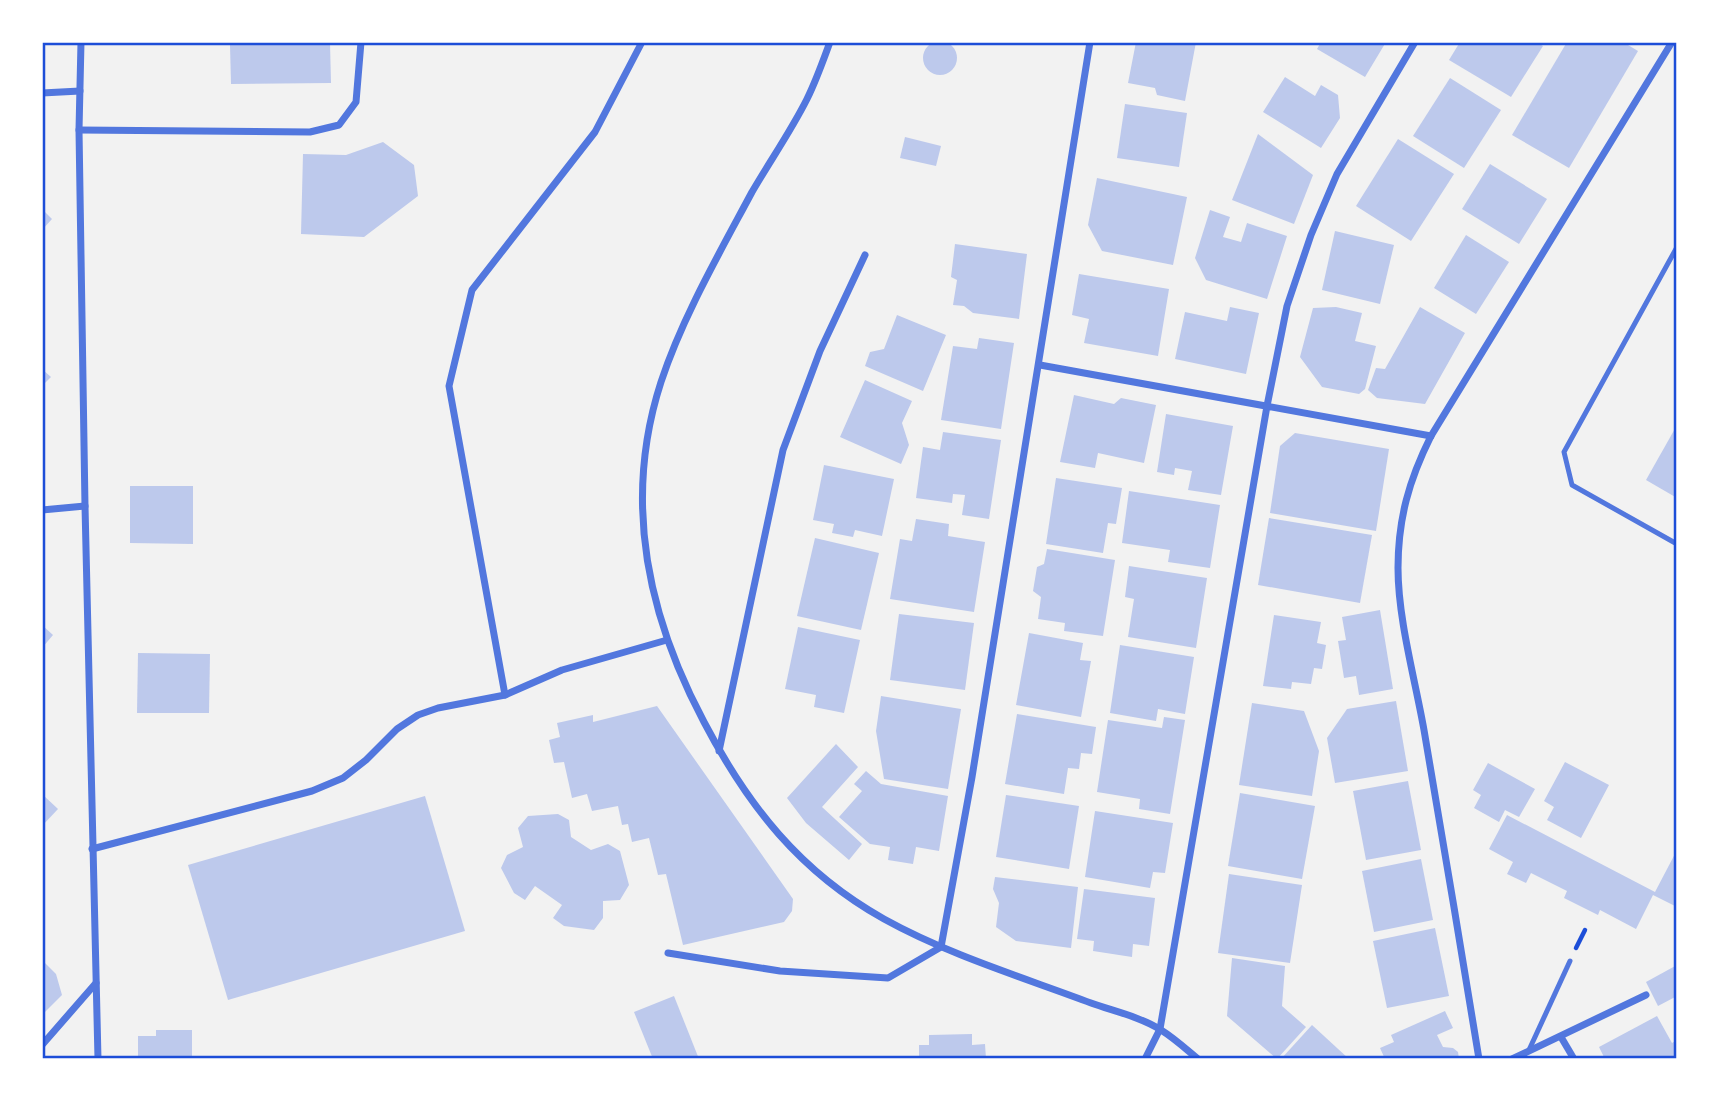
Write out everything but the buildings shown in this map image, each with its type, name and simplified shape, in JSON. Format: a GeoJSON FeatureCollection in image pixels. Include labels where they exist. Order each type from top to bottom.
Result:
{"type":"FeatureCollection","features":[{"type":"Feature","properties":{"kind":"street"},"geometry":{"type":"LineString","coordinates":[[81,42],[79,130],[85,506],[98,1059]]}},
{"type":"Feature","properties":{"kind":"street"},"geometry":{"type":"LineString","coordinates":[[79,130],[310,132],[339,125],[356,102],[361,42]]}},
{"type":"Feature","properties":{"kind":"street"},"geometry":{"type":"LineString","coordinates":[[505,695],[449,386],[472,290],[595,132],[642,42]]}},
{"type":"Feature","properties":{"kind":"street"},"geometry":{"type":"LineString","coordinates":[[830,42],[807,98],[716,260],[661,381],[641,475],[642,519],[646,558],[667,640],[691,698],[719,751],[773,829],[833,888],[885,920],[941,947],[1160,1029],[1198,1059]]}},
{"type":"Feature","properties":{"kind":"street"},"geometry":{"type":"LineString","coordinates":[[668,953],[780,971],[888,978],[941,947],[1040,365],[1090,42]]}},
{"type":"Feature","properties":{"kind":"street"},"geometry":{"type":"LineString","coordinates":[[1144,1059],[1160,1029],[1267,406],[1287,306],[1311,235],[1337,174],[1415,42]]}},
{"type":"Feature","properties":{"kind":"street"},"geometry":{"type":"LineString","coordinates":[[1479,1059],[1406,640],[1398,569],[1402,510],[1413,471],[1431,436],[1672,42]]}},
{"type":"Feature","properties":{"kind":"street"},"geometry":{"type":"LineString","coordinates":[[42,93],[79,90]]}},
{"type":"Feature","properties":{"kind":"street"},"geometry":{"type":"LineString","coordinates":[[719,751],[783,450],[820,351],[865,254]]}},
{"type":"Feature","properties":{"kind":"street"},"geometry":{"type":"LineString","coordinates":[[1040,365],[1431,436]]}},
{"type":"Feature","properties":{"kind":"street"},"geometry":{"type":"LineString","coordinates":[[42,510],[85,506]]}},
{"type":"Feature","properties":{"kind":"street"},"geometry":{"type":"LineString","coordinates":[[92,849],[312,790],[343,778],[366,760],[397,729],[418,715],[438,708],[505,695],[562,670],[667,640]]}},
{"type":"Feature","properties":{"kind":"street"},"geometry":{"type":"LineString","coordinates":[[42,1045],[96,983]]}},
{"type":"Feature","properties":{"kind":"street"},"geometry":{"type":"LineString","coordinates":[[1512,1059],[1646,995]]}},
{"type":"Feature","properties":{"kind":"street"},"geometry":{"type":"LineString","coordinates":[[1561,1037],[1574,1059]]}},
{"type":"Feature","properties":{"kind":"lane"},"geometry":{"type":"LineString","coordinates":[[1677,247],[1564,452],[1572,485],[1677,544]]}},
{"type":"Feature","properties":{"kind":"lane"},"geometry":{"type":"LineString","coordinates":[[1528,1052],[1570,961]]}}]}
